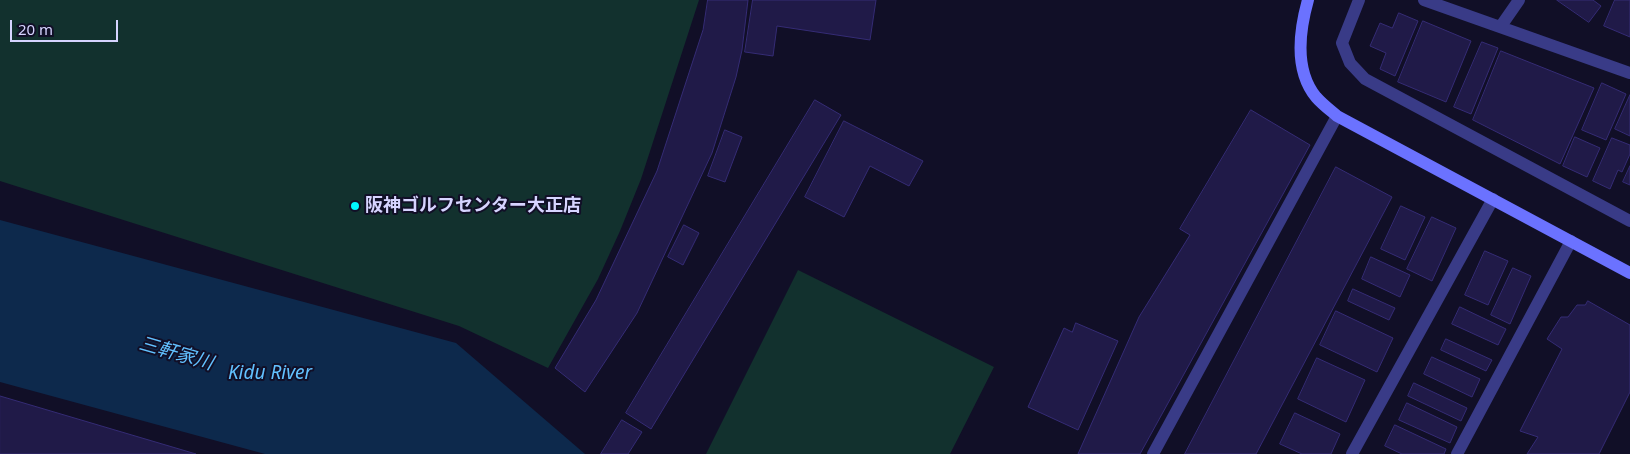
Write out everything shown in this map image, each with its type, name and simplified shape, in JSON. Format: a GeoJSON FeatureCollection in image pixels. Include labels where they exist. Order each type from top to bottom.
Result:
{"type":"FeatureCollection","features":[{"type":"Feature","properties":{"kind":"street"},"geometry":{"type":"LineString","coordinates":[[1308,0],[1300,50],[1303,75],[1317,98],[1337,116],[1630,273]]}},
{"type":"Feature","properties":{"kind":"street"},"geometry":{"type":"LineString","coordinates":[[1359,0],[1342,43],[1350,64],[1365,79],[1630,221]]}},
{"type":"Feature","properties":{"kind":"street"},"geometry":{"type":"LineString","coordinates":[[1424,0],[1630,73]]}},
{"type":"Feature","properties":{"kind":"street"},"geometry":{"type":"LineString","coordinates":[[1500,26],[1519,0]]}},
{"type":"Feature","properties":{"kind":"street"},"geometry":{"type":"LineString","coordinates":[[1153,454],[1337,116]]}},
{"type":"Feature","properties":{"kind":"street"},"geometry":{"type":"LineString","coordinates":[[1352,454],[1493,199]]}},
{"type":"Feature","properties":{"kind":"street"},"geometry":{"type":"LineString","coordinates":[[1457,454],[1571,241]]}},
{"type":"Feature","properties":{"kind":"green space","name":"阪神ゴルフセンター大正店"},"geometry":{"type":"Polygon","coordinates":[[[0,0],[699,0],[641,179],[620,231],[598,279],[548,368],[459,326],[0,181],[0,0]]]}},
{"type":"Feature","properties":{"kind":"green space"},"geometry":{"type":"Polygon","coordinates":[[[798,270],[994,367],[950,454],[706,454],[798,270]]]}},
{"type":"Feature","properties":{"kind":"water","name":"Kidu River"},"geometry":{"type":"Polygon","coordinates":[[[0,220],[456,343],[585,454],[265,454],[0,382],[0,220]]]}},
{"type":"Feature","properties":{"kind":"building"},"geometry":{"type":"Polygon","coordinates":[[[708,0],[748,0],[742,50],[736,77],[712,153],[637,313],[585,392],[555,368],[596,300],[657,171],[703,30],[708,0]]]}},
{"type":"Feature","properties":{"kind":"building"},"geometry":{"type":"Polygon","coordinates":[[[753,0],[876,0],[870,40],[777,26],[773,56],[745,52],[753,0]]]}},
{"type":"Feature","properties":{"kind":"building"},"geometry":{"type":"Polygon","coordinates":[[[1557,0],[1593,0],[1601,6],[1589,22],[1557,0]]]}},
{"type":"Feature","properties":{"kind":"building"},"geometry":{"type":"Polygon","coordinates":[[[1615,0],[1630,0],[1630,37],[1604,26],[1615,0]]]}},
{"type":"Feature","properties":{"kind":"building"},"geometry":{"type":"Polygon","coordinates":[[[1399,13],[1418,21],[1395,76],[1380,69],[1386,53],[1370,46],[1380,23],[1392,28],[1399,13]]]}},
{"type":"Feature","properties":{"kind":"building"},"geometry":{"type":"Polygon","coordinates":[[[1423,21],[1471,41],[1446,102],[1398,82],[1423,21]]]}},
{"type":"Feature","properties":{"kind":"building"},"geometry":{"type":"Polygon","coordinates":[[[1482,42],[1498,48],[1471,114],[1454,107],[1482,42]]]}},
{"type":"Feature","properties":{"kind":"building"},"geometry":{"type":"Polygon","coordinates":[[[1501,51],[1594,88],[1560,164],[1473,120],[1501,51]]]}},
{"type":"Feature","properties":{"kind":"building"},"geometry":{"type":"Polygon","coordinates":[[[1602,83],[1626,94],[1606,140],[1582,130],[1602,83]]]}},
{"type":"Feature","properties":{"kind":"building"},"geometry":{"type":"Polygon","coordinates":[[[1630,95],[1630,136],[1615,129],[1630,95]]]}},
{"type":"Feature","properties":{"kind":"building"},"geometry":{"type":"Polygon","coordinates":[[[815,100],[841,115],[651,429],[626,413],[815,100]]]}},
{"type":"Feature","properties":{"kind":"building"},"geometry":{"type":"Polygon","coordinates":[[[1251,110],[1310,145],[1140,454],[1078,454],[1139,317],[1190,235],[1180,229],[1251,110]]]}},
{"type":"Feature","properties":{"kind":"building"},"geometry":{"type":"Polygon","coordinates":[[[844,121],[923,161],[909,186],[870,166],[844,217],[805,197],[844,121]]]}},
{"type":"Feature","properties":{"kind":"building"},"geometry":{"type":"Polygon","coordinates":[[[725,130],[742,137],[725,182],[708,176],[725,130]]]}},
{"type":"Feature","properties":{"kind":"building"},"geometry":{"type":"Polygon","coordinates":[[[1575,137],[1600,148],[1587,177],[1563,166],[1575,137]]]}},
{"type":"Feature","properties":{"kind":"building"},"geometry":{"type":"Polygon","coordinates":[[[1612,138],[1630,145],[1630,154],[1622,172],[1618,170],[1610,189],[1593,181],[1612,138]]]}},
{"type":"Feature","properties":{"kind":"building"},"geometry":{"type":"Polygon","coordinates":[[[1630,166],[1630,185],[1623,182],[1630,166]]]}},
{"type":"Feature","properties":{"kind":"building"},"geometry":{"type":"Polygon","coordinates":[[[1336,167],[1392,197],[1256,454],[1185,454],[1336,167]]]}},
{"type":"Feature","properties":{"kind":"building"},"geometry":{"type":"Polygon","coordinates":[[[1401,206],[1425,217],[1405,260],[1381,249],[1401,206]]]}},
{"type":"Feature","properties":{"kind":"building"},"geometry":{"type":"Polygon","coordinates":[[[1432,217],[1456,228],[1432,281],[1407,269],[1432,217]]]}},
{"type":"Feature","properties":{"kind":"building"},"geometry":{"type":"Polygon","coordinates":[[[684,225],[699,233],[683,265],[668,257],[684,225]]]}},
{"type":"Feature","properties":{"kind":"building"},"geometry":{"type":"Polygon","coordinates":[[[1485,251],[1508,261],[1488,305],[1465,295],[1485,251]]]}},
{"type":"Feature","properties":{"kind":"building"},"geometry":{"type":"Polygon","coordinates":[[[1371,257],[1410,275],[1400,297],[1362,279],[1371,257]]]}},
{"type":"Feature","properties":{"kind":"building"},"geometry":{"type":"Polygon","coordinates":[[[1513,268],[1531,276],[1510,324],[1491,315],[1513,268]]]}},
{"type":"Feature","properties":{"kind":"building"},"geometry":{"type":"Polygon","coordinates":[[[1353,289],[1395,308],[1389,320],[1348,301],[1353,289]]]}},
{"type":"Feature","properties":{"kind":"building"},"geometry":{"type":"Polygon","coordinates":[[[1588,301],[1630,325],[1630,392],[1599,454],[1527,454],[1538,437],[1520,431],[1562,349],[1547,339],[1561,317],[1568,317],[1577,305],[1585,305],[1588,301]]]}},
{"type":"Feature","properties":{"kind":"building"},"geometry":{"type":"Polygon","coordinates":[[[1460,307],[1506,329],[1498,345],[1452,324],[1460,307]]]}},
{"type":"Feature","properties":{"kind":"building"},"geometry":{"type":"Polygon","coordinates":[[[1336,311],[1393,338],[1377,372],[1320,345],[1336,311]]]}},
{"type":"Feature","properties":{"kind":"building"},"geometry":{"type":"Polygon","coordinates":[[[1076,323],[1118,341],[1078,430],[1028,407],[1064,328],[1072,332],[1076,323]]]}},
{"type":"Feature","properties":{"kind":"building"},"geometry":{"type":"Polygon","coordinates":[[[1446,339],[1492,360],[1486,371],[1441,350],[1446,339]]]}},
{"type":"Feature","properties":{"kind":"building"},"geometry":{"type":"Polygon","coordinates":[[[1432,357],[1480,379],[1472,397],[1424,374],[1432,357]]]}},
{"type":"Feature","properties":{"kind":"building"},"geometry":{"type":"Polygon","coordinates":[[[1317,358],[1365,380],[1346,422],[1298,399],[1317,358]]]}},
{"type":"Feature","properties":{"kind":"building"},"geometry":{"type":"Polygon","coordinates":[[[1414,383],[1467,408],[1461,421],[1408,396],[1414,383]]]}},
{"type":"Feature","properties":{"kind":"building"},"geometry":{"type":"Polygon","coordinates":[[[0,396],[196,454],[0,454],[0,396]]]}},
{"type":"Feature","properties":{"kind":"building"},"geometry":{"type":"Polygon","coordinates":[[[1407,403],[1457,427],[1450,443],[1399,420],[1407,403]]]}},
{"type":"Feature","properties":{"kind":"building"},"geometry":{"type":"Polygon","coordinates":[[[1295,413],[1340,434],[1331,454],[1302,454],[1280,444],[1295,413]]]}},
{"type":"Feature","properties":{"kind":"building"},"geometry":{"type":"Polygon","coordinates":[[[622,420],[642,432],[628,454],[601,454],[622,420]]]}},
{"type":"Feature","properties":{"kind":"building"},"geometry":{"type":"Polygon","coordinates":[[[1395,425],[1446,449],[1444,454],[1402,454],[1385,446],[1395,425]]]}},
{"type":"Feature","properties":{"kind":"place","name":"阪神ゴルフセンター大正店"},"geometry":{"type":"Point","coordinates":[355,206]}},
{"type":"Feature","properties":{"kind":"water label","name":"三軒家川"},"geometry":{"type":"Point","coordinates":[176,354]}}]}
